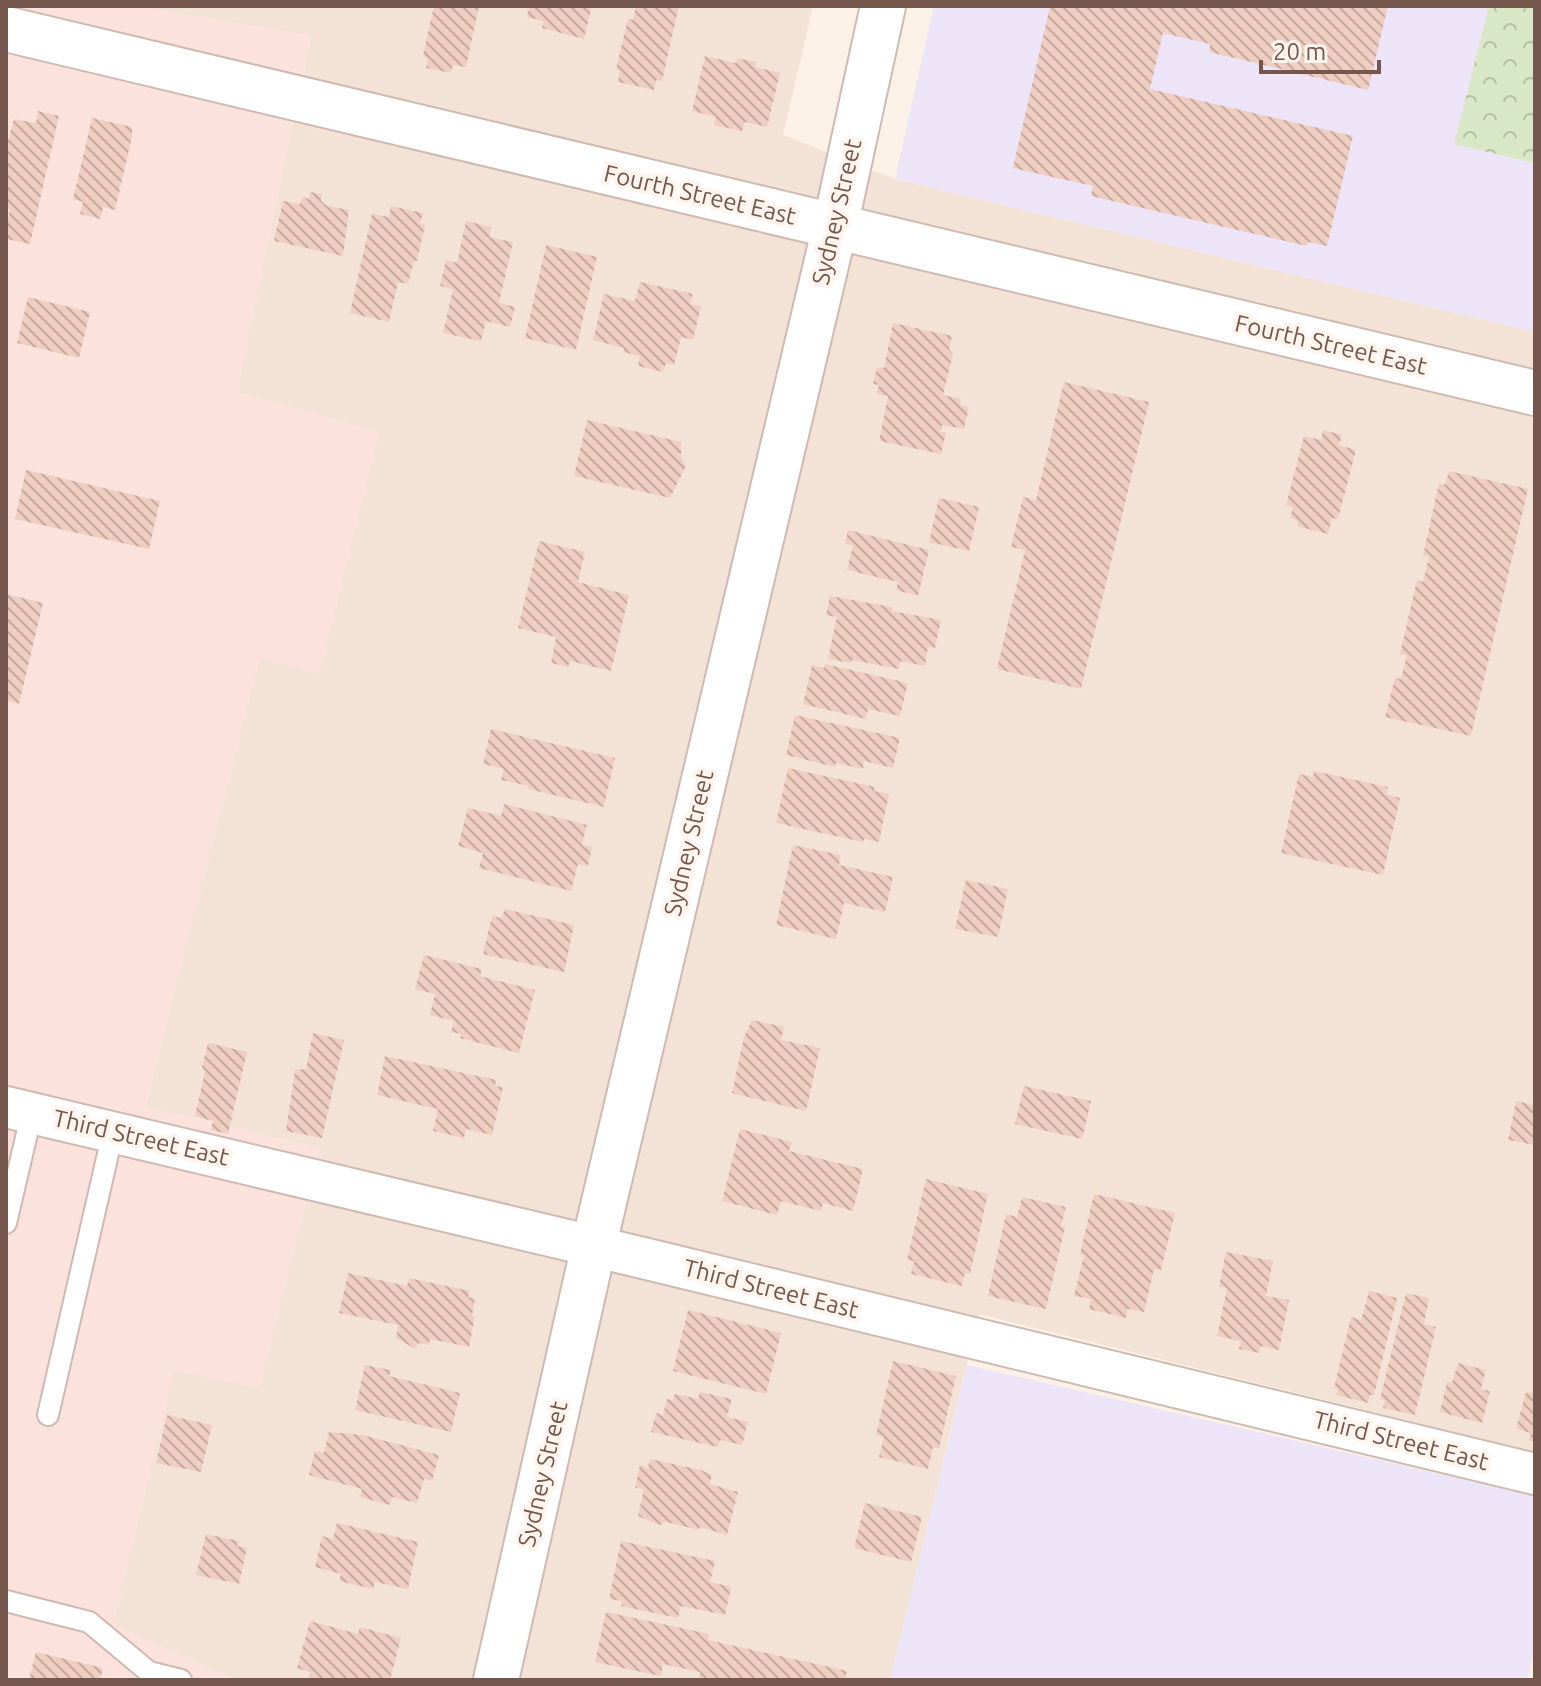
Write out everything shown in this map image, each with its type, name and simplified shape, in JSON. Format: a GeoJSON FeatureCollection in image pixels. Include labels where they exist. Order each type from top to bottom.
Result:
{"type":"FeatureCollection","features":[{"type":"Feature","properties":{"kind":"street","name":"Sydney Street"},"geometry":{"type":"LineString","coordinates":[[496,1680],[594,1246],[835,227],[883,6]]}},
{"type":"Feature","properties":{"kind":"street","name":"Fourth Street East"},"geometry":{"type":"LineString","coordinates":[[6,29],[1535,393]]}},
{"type":"Feature","properties":{"kind":"street","name":"Third Street East"},"geometry":{"type":"LineString","coordinates":[[19,1109],[1535,1474]]}},
{"type":"Feature","properties":{"kind":"lane"},"geometry":{"type":"LineString","coordinates":[[6,1223],[19,1109]]}},
{"type":"Feature","properties":{"kind":"lane"},"geometry":{"type":"LineString","coordinates":[[48,1415],[113,1132]]}},
{"type":"Feature","properties":{"kind":"lane"},"geometry":{"type":"LineString","coordinates":[[6,1601],[89,1622],[149,1672],[181,1680]]}},
{"type":"Feature","properties":{"kind":"shaded area"},"geometry":{"type":"Polygon","coordinates":[[[6,6],[137,6],[311,35],[237,392],[380,432],[320,674],[260,658],[145,1106],[320,1148],[260,1388],[174,1371],[113,1625],[237,1680],[6,1680],[6,6]]]}},
{"type":"Feature","properties":{"kind":"shaded area"},"geometry":{"type":"Polygon","coordinates":[[[137,6],[813,6],[783,135],[895,179],[1535,332],[1535,1452],[979,1314],[890,1680],[237,1680],[113,1625],[174,1370],[320,1148],[145,1107],[260,657],[320,673],[379,432],[237,392],[311,36],[137,6]]]}},
{"type":"Feature","properties":{"kind":"shaded area"},"geometry":{"type":"Polygon","coordinates":[[[934,6],[1535,6],[1535,332],[895,179],[934,6]]]}},
{"type":"Feature","properties":{"kind":"shaded area"},"geometry":{"type":"Polygon","coordinates":[[[967,1365],[1535,1496],[1535,1648],[1527,1680],[890,1680],[967,1365]]]}},
{"type":"Feature","properties":{"kind":"green space"},"geometry":{"type":"Polygon","coordinates":[[[1489,6],[1535,6],[1535,163],[1454,144],[1489,6]]]}},
{"type":"Feature","properties":{"kind":"building"},"geometry":{"type":"Polygon","coordinates":[[[434,6],[479,6],[466,67],[453,65],[451,73],[426,68],[428,60],[423,55],[434,6]]]}},
{"type":"Feature","properties":{"kind":"building"},"geometry":{"type":"Polygon","coordinates":[[[529,6],[592,6],[584,39],[542,28],[544,21],[527,17],[529,6]]]}},
{"type":"Feature","properties":{"kind":"building"},"geometry":{"type":"Polygon","coordinates":[[[636,6],[679,6],[662,81],[656,80],[654,90],[618,82],[620,70],[616,69],[628,19],[633,20],[636,6]]]}},
{"type":"Feature","properties":{"kind":"building"},"geometry":{"type":"Polygon","coordinates":[[[1050,6],[1388,6],[1368,90],[1209,52],[1210,44],[1163,33],[1150,89],[1353,136],[1327,246],[1308,242],[1307,246],[1091,196],[1093,186],[1013,168],[1050,6]]]}},
{"type":"Feature","properties":{"kind":"building"},"geometry":{"type":"Polygon","coordinates":[[[705,56],[736,63],[737,58],[756,62],[755,67],[780,73],[767,127],[745,122],[742,131],[714,125],[716,117],[692,111],[705,56]]]}},
{"type":"Feature","properties":{"kind":"building"},"geometry":{"type":"Polygon","coordinates":[[[38,111],[59,116],[30,244],[6,239],[10,210],[6,208],[6,149],[14,119],[36,123],[38,111]]]}},
{"type":"Feature","properties":{"kind":"building"},"geometry":{"type":"Polygon","coordinates":[[[92,118],[132,127],[115,210],[103,207],[100,219],[80,214],[83,202],[73,199],[92,118]]]}},
{"type":"Feature","properties":{"kind":"building"},"geometry":{"type":"Polygon","coordinates":[[[310,192],[322,194],[321,201],[327,206],[349,210],[343,256],[274,241],[283,201],[300,204],[302,197],[309,199],[310,192]]]}},
{"type":"Feature","properties":{"kind":"building"},"geometry":{"type":"Polygon","coordinates":[[[391,206],[423,213],[420,224],[425,225],[408,284],[398,282],[389,322],[350,313],[372,214],[389,217],[391,206]]]}},
{"type":"Feature","properties":{"kind":"building"},"geometry":{"type":"Polygon","coordinates":[[[466,221],[491,227],[489,237],[513,242],[499,303],[515,307],[510,327],[486,321],[481,341],[443,333],[453,289],[440,286],[446,260],[457,263],[466,221]]]}},
{"type":"Feature","properties":{"kind":"building"},"geometry":{"type":"Polygon","coordinates":[[[546,245],[597,257],[576,350],[525,338],[546,245]]]}},
{"type":"Feature","properties":{"kind":"building"},"geometry":{"type":"Polygon","coordinates":[[[640,282],[693,294],[690,304],[701,306],[693,340],[681,337],[674,365],[666,363],[663,372],[638,366],[640,356],[623,352],[624,348],[593,340],[604,294],[635,301],[640,282]]]}},
{"type":"Feature","properties":{"kind":"building"},"geometry":{"type":"Polygon","coordinates":[[[28,297],[90,312],[79,358],[17,343],[28,297]]]}},
{"type":"Feature","properties":{"kind":"building"},"geometry":{"type":"Polygon","coordinates":[[[893,323],[952,336],[949,349],[953,354],[943,395],[961,399],[960,405],[969,407],[964,429],[942,425],[940,432],[946,432],[941,454],[879,441],[888,396],[877,394],[879,385],[873,384],[877,367],[884,368],[893,323]]]}},
{"type":"Feature","properties":{"kind":"building"},"geometry":{"type":"Polygon","coordinates":[[[1064,382],[1149,402],[1081,689],[997,669],[1025,550],[1011,547],[1023,497],[1036,500],[1064,382]]]}},
{"type":"Feature","properties":{"kind":"building"},"geometry":{"type":"Polygon","coordinates":[[[587,420],[681,442],[681,457],[686,466],[670,498],[574,476],[587,420]]]}},
{"type":"Feature","properties":{"kind":"building"},"geometry":{"type":"Polygon","coordinates":[[[1323,430],[1342,435],[1339,445],[1356,450],[1338,519],[1332,518],[1328,534],[1297,526],[1298,521],[1290,518],[1293,507],[1286,505],[1304,436],[1321,440],[1323,430]]]}},
{"type":"Feature","properties":{"kind":"building"},"geometry":{"type":"Polygon","coordinates":[[[26,470],[160,501],[149,549],[15,519],[26,470]]]}},
{"type":"Feature","properties":{"kind":"building"},"geometry":{"type":"Polygon","coordinates":[[[1449,471],[1528,489],[1471,736],[1385,717],[1395,678],[1401,679],[1407,655],[1400,654],[1417,580],[1423,582],[1429,557],[1423,556],[1439,483],[1445,485],[1449,471]]]}},
{"type":"Feature","properties":{"kind":"building"},"geometry":{"type":"Polygon","coordinates":[[[939,498],[979,507],[969,551],[929,542],[939,498]]]}},
{"type":"Feature","properties":{"kind":"building"},"geometry":{"type":"Polygon","coordinates":[[[848,530],[929,550],[918,596],[896,590],[898,582],[847,570],[853,545],[845,544],[848,530]]]}},
{"type":"Feature","properties":{"kind":"building"},"geometry":{"type":"Polygon","coordinates":[[[539,541],[585,552],[578,582],[629,595],[611,671],[570,661],[568,667],[551,663],[556,637],[518,628],[539,541]]]}},
{"type":"Feature","properties":{"kind":"building"},"geometry":{"type":"Polygon","coordinates":[[[6,594],[43,603],[19,704],[6,701],[6,594]]]}},
{"type":"Feature","properties":{"kind":"building"},"geometry":{"type":"Polygon","coordinates":[[[830,596],[941,620],[935,648],[928,647],[925,666],[900,661],[899,669],[828,659],[837,617],[826,615],[830,596]]]}},
{"type":"Feature","properties":{"kind":"building"},"geometry":{"type":"Polygon","coordinates":[[[825,664],[908,683],[900,716],[868,709],[866,719],[803,704],[812,665],[824,668],[825,664]]]}},
{"type":"Feature","properties":{"kind":"building"},"geometry":{"type":"Polygon","coordinates":[[[795,715],[900,738],[893,768],[864,761],[863,769],[836,763],[835,767],[786,755],[795,715]]]}},
{"type":"Feature","properties":{"kind":"building"},"geometry":{"type":"Polygon","coordinates":[[[491,729],[615,758],[604,807],[501,780],[504,769],[483,764],[491,729]]]}},
{"type":"Feature","properties":{"kind":"building"},"geometry":{"type":"Polygon","coordinates":[[[788,768],[875,787],[874,791],[889,794],[879,842],[864,839],[863,842],[776,823],[788,768]]]}},
{"type":"Feature","properties":{"kind":"building"},"geometry":{"type":"Polygon","coordinates":[[[1314,771],[1388,787],[1386,794],[1400,798],[1383,875],[1281,853],[1299,774],[1313,777],[1314,771]]]}},
{"type":"Feature","properties":{"kind":"building"},"geometry":{"type":"Polygon","coordinates":[[[504,804],[587,825],[582,845],[592,847],[588,866],[578,864],[571,891],[479,868],[483,853],[458,846],[468,808],[501,816],[504,804]]]}},
{"type":"Feature","properties":{"kind":"building"},"geometry":{"type":"Polygon","coordinates":[[[793,845],[841,855],[839,865],[893,877],[885,912],[844,903],[836,939],[776,925],[793,845]]]}},
{"type":"Feature","properties":{"kind":"building"},"geometry":{"type":"Polygon","coordinates":[[[966,880],[1008,889],[998,937],[955,929],[966,880]]]}},
{"type":"Feature","properties":{"kind":"building"},"geometry":{"type":"Polygon","coordinates":[[[505,909],[574,925],[564,972],[483,954],[492,916],[501,918],[505,909]]]}},
{"type":"Feature","properties":{"kind":"building"},"geometry":{"type":"Polygon","coordinates":[[[424,955],[482,969],[480,976],[535,990],[519,1053],[460,1038],[462,1034],[451,1032],[454,1021],[430,1015],[435,994],[415,989],[424,955]]]}},
{"type":"Feature","properties":{"kind":"building"},"geometry":{"type":"Polygon","coordinates":[[[752,1020],[784,1027],[781,1040],[820,1048],[806,1111],[732,1093],[744,1037],[752,1020]]]}},
{"type":"Feature","properties":{"kind":"building"},"geometry":{"type":"Polygon","coordinates":[[[313,1033],[344,1040],[322,1138],[286,1131],[295,1070],[306,1069],[313,1033]]]}},
{"type":"Feature","properties":{"kind":"building"},"geometry":{"type":"Polygon","coordinates":[[[208,1043],[247,1052],[228,1134],[211,1130],[213,1121],[195,1116],[208,1043]]]}},
{"type":"Feature","properties":{"kind":"building"},"geometry":{"type":"Polygon","coordinates":[[[385,1056],[496,1080],[495,1086],[503,1087],[492,1135],[466,1129],[464,1138],[433,1131],[438,1109],[377,1095],[385,1056]]]}},
{"type":"Feature","properties":{"kind":"building"},"geometry":{"type":"Polygon","coordinates":[[[1024,1086],[1091,1101],[1082,1139],[1015,1124],[1024,1086]]]}},
{"type":"Feature","properties":{"kind":"building"},"geometry":{"type":"Polygon","coordinates":[[[1516,1101],[1535,1105],[1535,1145],[1508,1140],[1516,1101]]]}},
{"type":"Feature","properties":{"kind":"building"},"geometry":{"type":"Polygon","coordinates":[[[740,1129],[792,1142],[789,1151],[863,1169],[853,1211],[823,1203],[821,1211],[781,1201],[777,1215],[722,1201],[740,1129]]]}},
{"type":"Feature","properties":{"kind":"building"},"geometry":{"type":"Polygon","coordinates":[[[926,1179],[988,1194],[970,1274],[965,1273],[962,1286],[911,1274],[914,1261],[907,1260],[926,1179]]]}},
{"type":"Feature","properties":{"kind":"building"},"geometry":{"type":"Polygon","coordinates":[[[1094,1194],[1175,1213],[1161,1270],[1154,1269],[1144,1312],[1128,1309],[1126,1318],[1089,1309],[1091,1299],[1074,1296],[1094,1194]]]}},
{"type":"Feature","properties":{"kind":"building"},"geometry":{"type":"Polygon","coordinates":[[[1022,1197],[1066,1207],[1061,1226],[1065,1227],[1046,1309],[988,1296],[1006,1214],[1017,1217],[1022,1197]]]}},
{"type":"Feature","properties":{"kind":"building"},"geometry":{"type":"Polygon","coordinates":[[[1226,1252],[1273,1261],[1266,1296],[1289,1300],[1279,1350],[1261,1346],[1259,1353],[1239,1349],[1241,1341],[1217,1336],[1227,1288],[1219,1287],[1226,1252]]]}},
{"type":"Feature","properties":{"kind":"building"},"geometry":{"type":"Polygon","coordinates":[[[348,1273],[407,1286],[409,1278],[470,1291],[468,1297],[475,1299],[472,1316],[475,1317],[469,1347],[430,1339],[429,1345],[419,1343],[414,1348],[396,1338],[398,1325],[339,1313],[348,1273]]]}},
{"type":"Feature","properties":{"kind":"building"},"geometry":{"type":"Polygon","coordinates":[[[1369,1291],[1397,1298],[1374,1395],[1370,1395],[1368,1403],[1336,1395],[1338,1389],[1334,1388],[1351,1317],[1361,1320],[1369,1291]]]}},
{"type":"Feature","properties":{"kind":"building"},"geometry":{"type":"Polygon","coordinates":[[[1406,1293],[1429,1298],[1424,1324],[1436,1327],[1415,1415],[1383,1408],[1385,1400],[1380,1399],[1406,1293]]]}},
{"type":"Feature","properties":{"kind":"building"},"geometry":{"type":"Polygon","coordinates":[[[688,1310],[781,1333],[766,1394],[673,1371],[688,1310]]]}},
{"type":"Feature","properties":{"kind":"building"},"geometry":{"type":"Polygon","coordinates":[[[893,1361],[956,1376],[939,1449],[933,1447],[928,1469],[879,1457],[884,1437],[876,1435],[893,1361]]]}},
{"type":"Feature","properties":{"kind":"building"},"geometry":{"type":"Polygon","coordinates":[[[1458,1363],[1486,1370],[1481,1389],[1490,1391],[1482,1423],[1440,1412],[1447,1382],[1452,1383],[1458,1363]]]}},
{"type":"Feature","properties":{"kind":"building"},"geometry":{"type":"Polygon","coordinates":[[[365,1365],[391,1370],[389,1376],[460,1393],[451,1432],[355,1410],[365,1365]]]}},
{"type":"Feature","properties":{"kind":"building"},"geometry":{"type":"Polygon","coordinates":[[[700,1392],[732,1399],[727,1417],[748,1422],[742,1445],[720,1440],[718,1447],[651,1432],[656,1413],[663,1415],[667,1399],[673,1400],[675,1394],[698,1399],[700,1392]]]}},
{"type":"Feature","properties":{"kind":"building"},"geometry":{"type":"Polygon","coordinates":[[[1526,1392],[1535,1394],[1535,1442],[1529,1441],[1531,1433],[1516,1429],[1526,1392]]]}},
{"type":"Feature","properties":{"kind":"building"},"geometry":{"type":"Polygon","coordinates":[[[167,1415],[212,1425],[201,1472],[156,1463],[167,1415]]]}},
{"type":"Feature","properties":{"kind":"building"},"geometry":{"type":"Polygon","coordinates":[[[329,1432],[363,1435],[439,1455],[432,1481],[424,1479],[417,1503],[392,1497],[390,1505],[360,1497],[362,1489],[309,1475],[315,1451],[324,1453],[329,1432]]]}},
{"type":"Feature","properties":{"kind":"building"},"geometry":{"type":"Polygon","coordinates":[[[650,1459],[701,1470],[712,1475],[710,1484],[738,1492],[727,1535],[700,1527],[699,1530],[666,1522],[660,1525],[638,1516],[644,1489],[635,1488],[640,1465],[648,1468],[650,1459]]]}},
{"type":"Feature","properties":{"kind":"building"},"geometry":{"type":"Polygon","coordinates":[[[865,1503],[922,1517],[911,1562],[854,1548],[865,1503]]]}},
{"type":"Feature","properties":{"kind":"building"},"geometry":{"type":"Polygon","coordinates":[[[337,1523],[418,1542],[408,1589],[375,1582],[373,1589],[339,1581],[341,1574],[315,1567],[322,1536],[333,1539],[337,1523]]]}},
{"type":"Feature","properties":{"kind":"building"},"geometry":{"type":"Polygon","coordinates":[[[206,1534],[239,1541],[237,1546],[247,1548],[239,1584],[196,1575],[206,1534]]]}},
{"type":"Feature","properties":{"kind":"building"},"geometry":{"type":"Polygon","coordinates":[[[621,1541],[715,1561],[710,1582],[731,1587],[725,1615],[681,1606],[678,1618],[621,1606],[622,1601],[609,1599],[621,1541]]]}},
{"type":"Feature","properties":{"kind":"building"},"geometry":{"type":"Polygon","coordinates":[[[606,1612],[709,1634],[708,1640],[847,1671],[845,1680],[698,1680],[700,1672],[663,1664],[661,1676],[595,1662],[606,1612]]]}},
{"type":"Feature","properties":{"kind":"building"},"geometry":{"type":"Polygon","coordinates":[[[310,1621],[358,1634],[360,1627],[401,1638],[390,1680],[321,1680],[309,1677],[310,1672],[297,1668],[310,1621]]]}},
{"type":"Feature","properties":{"kind":"building"},"geometry":{"type":"Polygon","coordinates":[[[36,1652],[103,1668],[100,1680],[29,1680],[36,1652]]]}}]}
